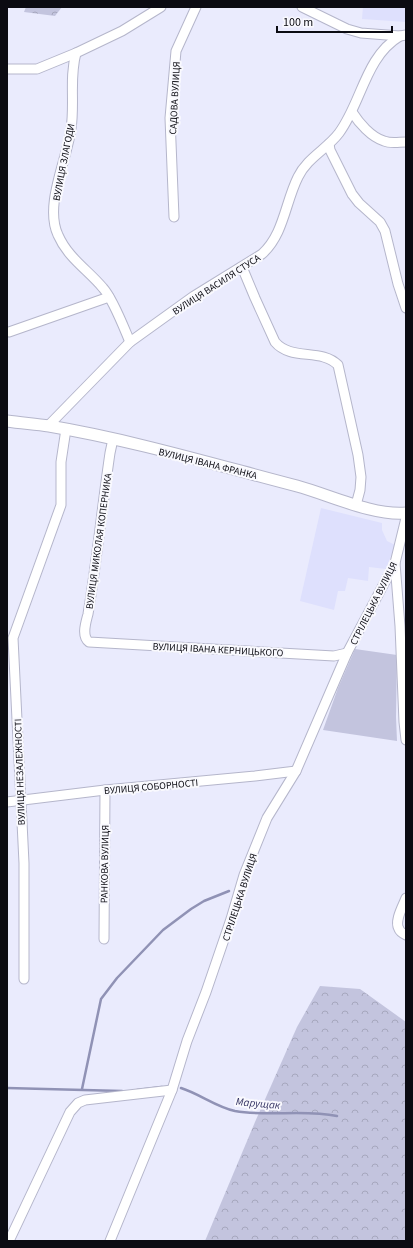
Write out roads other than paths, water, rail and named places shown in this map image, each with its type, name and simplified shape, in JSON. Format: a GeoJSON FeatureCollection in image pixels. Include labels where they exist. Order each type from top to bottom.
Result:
{"type":"FeatureCollection","features":[{"type":"Feature","properties":{"kind":"street"},"geometry":{"type":"LineString","coordinates":[[7,69],[37,69],[76,53],[122,31],[161,7]]}},
{"type":"Feature","properties":{"kind":"street","name":"САДОВА ВУЛИЦЯ"},"geometry":{"type":"LineString","coordinates":[[174,217],[170,118],[176,51],[196,7]]}},
{"type":"Feature","properties":{"kind":"street"},"geometry":{"type":"LineString","coordinates":[[302,7],[347,29],[361,33],[403,35]]}},
{"type":"Feature","properties":{"kind":"street","name":"ВУЛИЦЯ ВАСИЛЯ СТУСА"},"geometry":{"type":"LineString","coordinates":[[48,426],[130,342],[194,296],[242,267],[267,249],[276,236],[284,218],[291,192],[298,175],[307,164],[338,134],[352,112],[378,56],[390,42],[403,35]]}},
{"type":"Feature","properties":{"kind":"street","name":"ВУЛИЦЯ ЗЛАГОДИ"},"geometry":{"type":"LineString","coordinates":[[76,53],[72,79],[71,128],[57,187],[53,211],[54,226],[69,254],[104,289],[130,342]]}},
{"type":"Feature","properties":{"kind":"street"},"geometry":{"type":"LineString","coordinates":[[352,112],[371,134],[378,138],[390,143],[406,142]]}},
{"type":"Feature","properties":{"kind":"street"},"geometry":{"type":"LineString","coordinates":[[328,144],[352,194],[359,203],[380,222],[385,231],[398,284],[406,308]]}},
{"type":"Feature","properties":{"kind":"street"},"geometry":{"type":"LineString","coordinates":[[242,267],[275,342],[287,351],[327,358],[334,360],[338,365],[358,455],[361,477],[360,490],[356,505]]}},
{"type":"Feature","properties":{"kind":"street"},"geometry":{"type":"LineString","coordinates":[[9,332],[109,297]]}},
{"type":"Feature","properties":{"kind":"street","name":"ВУЛИЦЯ ІВАНА ФРАНКА"},"geometry":{"type":"LineString","coordinates":[[7,421],[66,429],[113,439],[305,488],[356,505],[390,513],[406,513]]}},
{"type":"Feature","properties":{"kind":"street","name":"ВУЛИЦЯ НЕЗАЛЕЖНОСТІ"},"geometry":{"type":"LineString","coordinates":[[24,979],[24,863],[10,638],[61,505],[61,462],[66,429]]}},
{"type":"Feature","properties":{"kind":"street","name":"ВУЛИЦЯ МИКОЛАЯ КОПЕРНИКА"},"geometry":{"type":"LineString","coordinates":[[89,642],[86,640],[85,636],[86,627],[113,439]]}},
{"type":"Feature","properties":{"kind":"street","name":"СТРІЛЕЦЬКА ВУЛИЦЯ"},"geometry":{"type":"LineString","coordinates":[[110,1241],[172,1090],[187,1041],[206,992],[231,919],[244,875],[267,818],[296,771],[347,653],[394,563],[406,518]]}},
{"type":"Feature","properties":{"kind":"street"},"geometry":{"type":"LineString","coordinates":[[394,563],[403,627],[404,722],[406,740]]}},
{"type":"Feature","properties":{"kind":"street","name":"ВУЛИЦЯ ІВАНА КЕРНИЦЬКОГО"},"geometry":{"type":"LineString","coordinates":[[89,642],[334,656],[347,653]]}},
{"type":"Feature","properties":{"kind":"street","name":"ВУЛИЦЯ СОБОРНОСТІ"},"geometry":{"type":"LineString","coordinates":[[7,802],[105,790],[296,771]]}},
{"type":"Feature","properties":{"kind":"street","name":"РАНКОВА ВУЛИЦЯ"},"geometry":{"type":"LineString","coordinates":[[104,939],[105,790]]}},
{"type":"Feature","properties":{"kind":"street"},"geometry":{"type":"LineString","coordinates":[[406,898],[398,924],[400,931],[406,935]]}},
{"type":"Feature","properties":{"kind":"street"},"geometry":{"type":"LineString","coordinates":[[9,1241],[70,1112],[78,1102],[172,1090]]}},
{"type":"Feature","properties":{"kind":"waterway"},"geometry":{"type":"LineString","coordinates":[[82,1089],[101,999],[117,978],[163,930],[204,901],[229,891]]}},
{"type":"Feature","properties":{"kind":"waterway","name":"Марущак"},"geometry":{"type":"LineString","coordinates":[[137,1090],[162,1087]]}},
{"type":"Feature","properties":{"kind":"waterway","name":"Марущак"},"geometry":{"type":"LineString","coordinates":[[7,1088],[122,1091]]}},
{"type":"Feature","properties":{"kind":"waterway","name":"Марущак"},"geometry":{"type":"LineString","coordinates":[[181,1088],[221,1107],[235,1111],[248,1113],[312,1113],[337,1116]]}}]}
